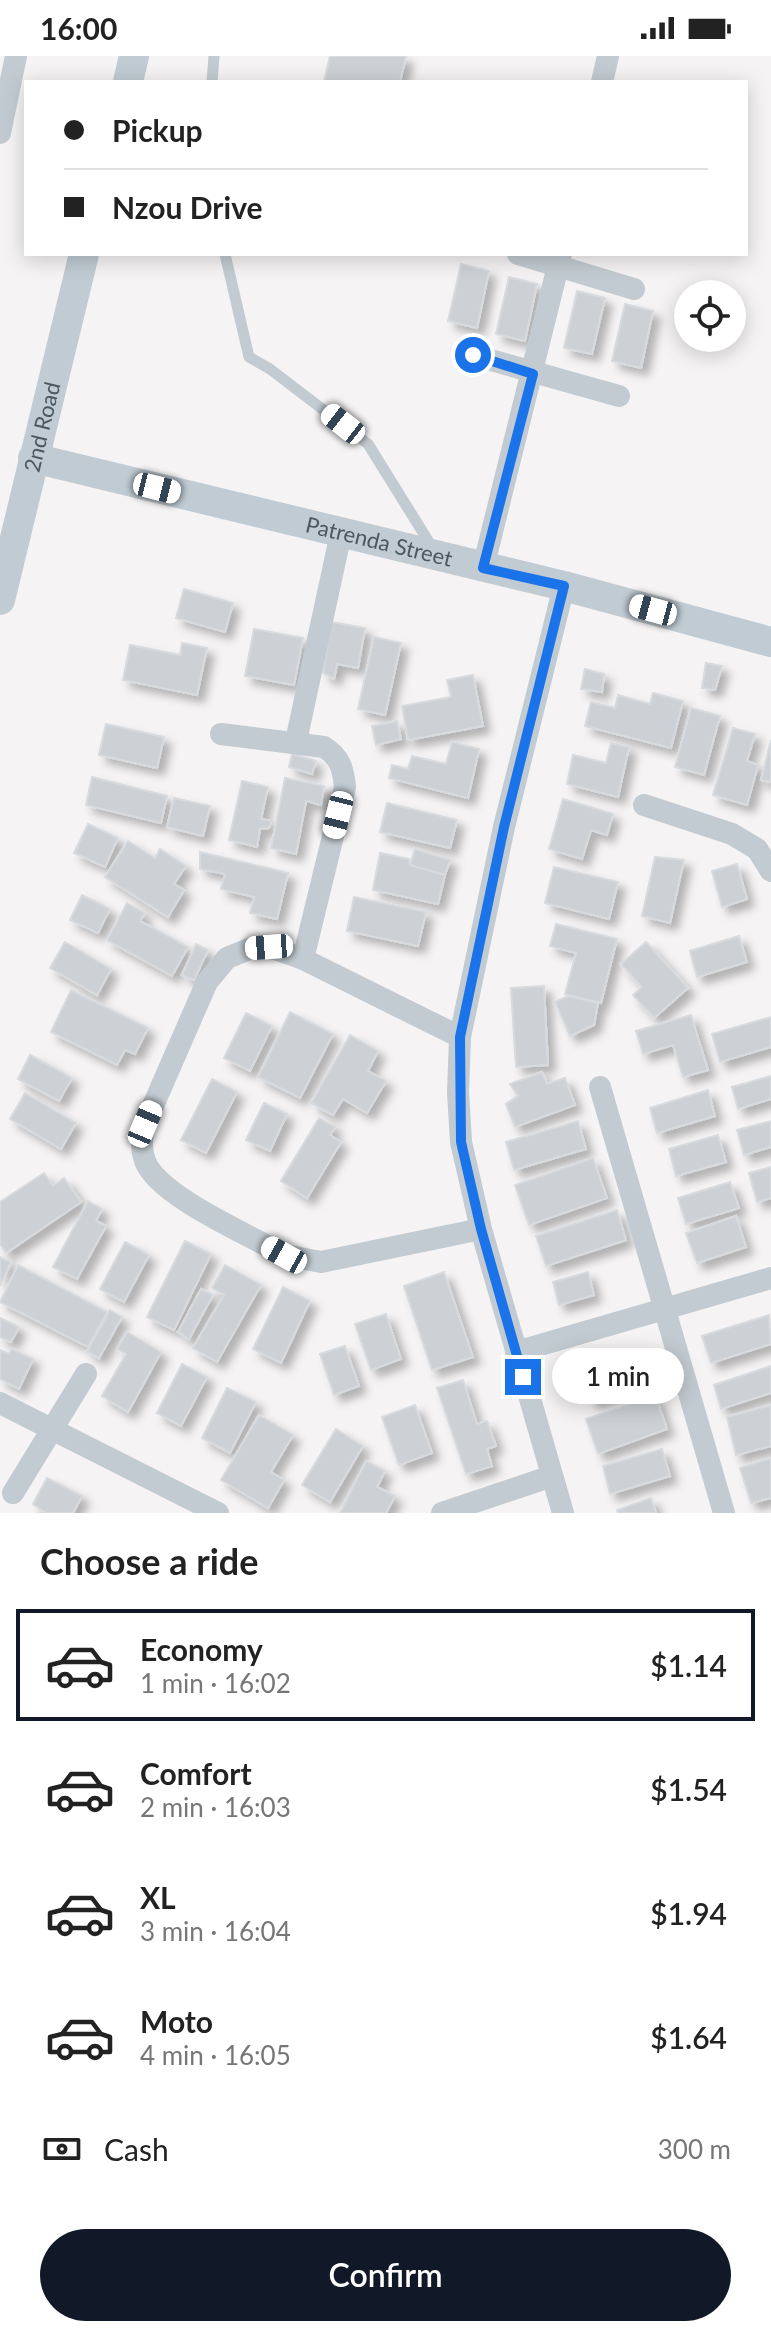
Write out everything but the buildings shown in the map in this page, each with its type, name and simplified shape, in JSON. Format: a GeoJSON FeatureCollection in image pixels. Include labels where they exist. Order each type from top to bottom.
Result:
{"type":"FeatureCollection","features":[{"type":"Feature","properties":{"kind":"street"},"geometry":{"type":"LineString","coordinates":[[128,80],[134,56]]}},
{"type":"Feature","properties":{"kind":"street"},"geometry":{"type":"LineString","coordinates":[[602,80],[608,56]]}},
{"type":"Feature","properties":{"kind":"street"},"geometry":{"type":"LineString","coordinates":[[0,133],[9,68]]}},
{"type":"Feature","properties":{"kind":"street","name":"2nd Road"},"geometry":{"type":"LineString","coordinates":[[0,600],[84,256]]}},
{"type":"Feature","properties":{"kind":"street"},"geometry":{"type":"LineString","coordinates":[[532,256],[560,260],[634,289]]}},
{"type":"Feature","properties":{"kind":"street"},"geometry":{"type":"LineString","coordinates":[[483,568],[560,260]]}},
{"type":"Feature","properties":{"kind":"street"},"geometry":{"type":"LineString","coordinates":[[473,355],[619,396]]}},
{"type":"Feature","properties":{"kind":"street","name":"Patrenda Street"},"geometry":{"type":"LineString","coordinates":[[33,458],[441,559],[564,586],[771,642]]}},
{"type":"Feature","properties":{"kind":"street"},"geometry":{"type":"LineString","coordinates":[[296,741],[341,533]]}},
{"type":"Feature","properties":{"kind":"street"},"geometry":{"type":"LineString","coordinates":[[563,1513],[481,1229],[461,1142],[460,1037],[504,827],[564,586]]}},
{"type":"Feature","properties":{"kind":"street"},"geometry":{"type":"LineString","coordinates":[[221,734],[296,741],[324,747],[336,754],[344,769],[345,787],[303,959]]}},
{"type":"Feature","properties":{"kind":"street"},"geometry":{"type":"LineString","coordinates":[[644,805],[732,834],[757,849],[771,871]]}},
{"type":"Feature","properties":{"kind":"street"},"geometry":{"type":"LineString","coordinates":[[460,1037],[303,959],[269,947],[249,949],[227,958],[207,982],[145,1124],[141,1145],[146,1163],[156,1179],[179,1196],[284,1255],[303,1260],[321,1262],[481,1229]]}},
{"type":"Feature","properties":{"kind":"street"},"geometry":{"type":"LineString","coordinates":[[600,1087],[724,1513]]}},
{"type":"Feature","properties":{"kind":"street"},"geometry":{"type":"LineString","coordinates":[[516,1352],[771,1278]]}},
{"type":"Feature","properties":{"kind":"street"},"geometry":{"type":"LineString","coordinates":[[13,1493],[86,1374]]}},
{"type":"Feature","properties":{"kind":"street"},"geometry":{"type":"LineString","coordinates":[[0,1403],[218,1513]]}},
{"type":"Feature","properties":{"kind":"street"},"geometry":{"type":"LineString","coordinates":[[442,1513],[552,1476]]}},
{"type":"Feature","properties":{"kind":"lane"},"geometry":{"type":"LineString","coordinates":[[212,80],[214,56]]}},
{"type":"Feature","properties":{"kind":"lane"},"geometry":{"type":"LineString","coordinates":[[225,256],[249,357],[270,369],[368,444],[412,519],[441,559]]}},
{"type":"Feature","properties":{"kind":"route"},"geometry":{"type":"LineString","coordinates":[[473,355],[533,374],[483,568],[564,586],[504,827],[460,1037],[458,1092],[461,1142],[481,1229],[523,1377]]}}]}
